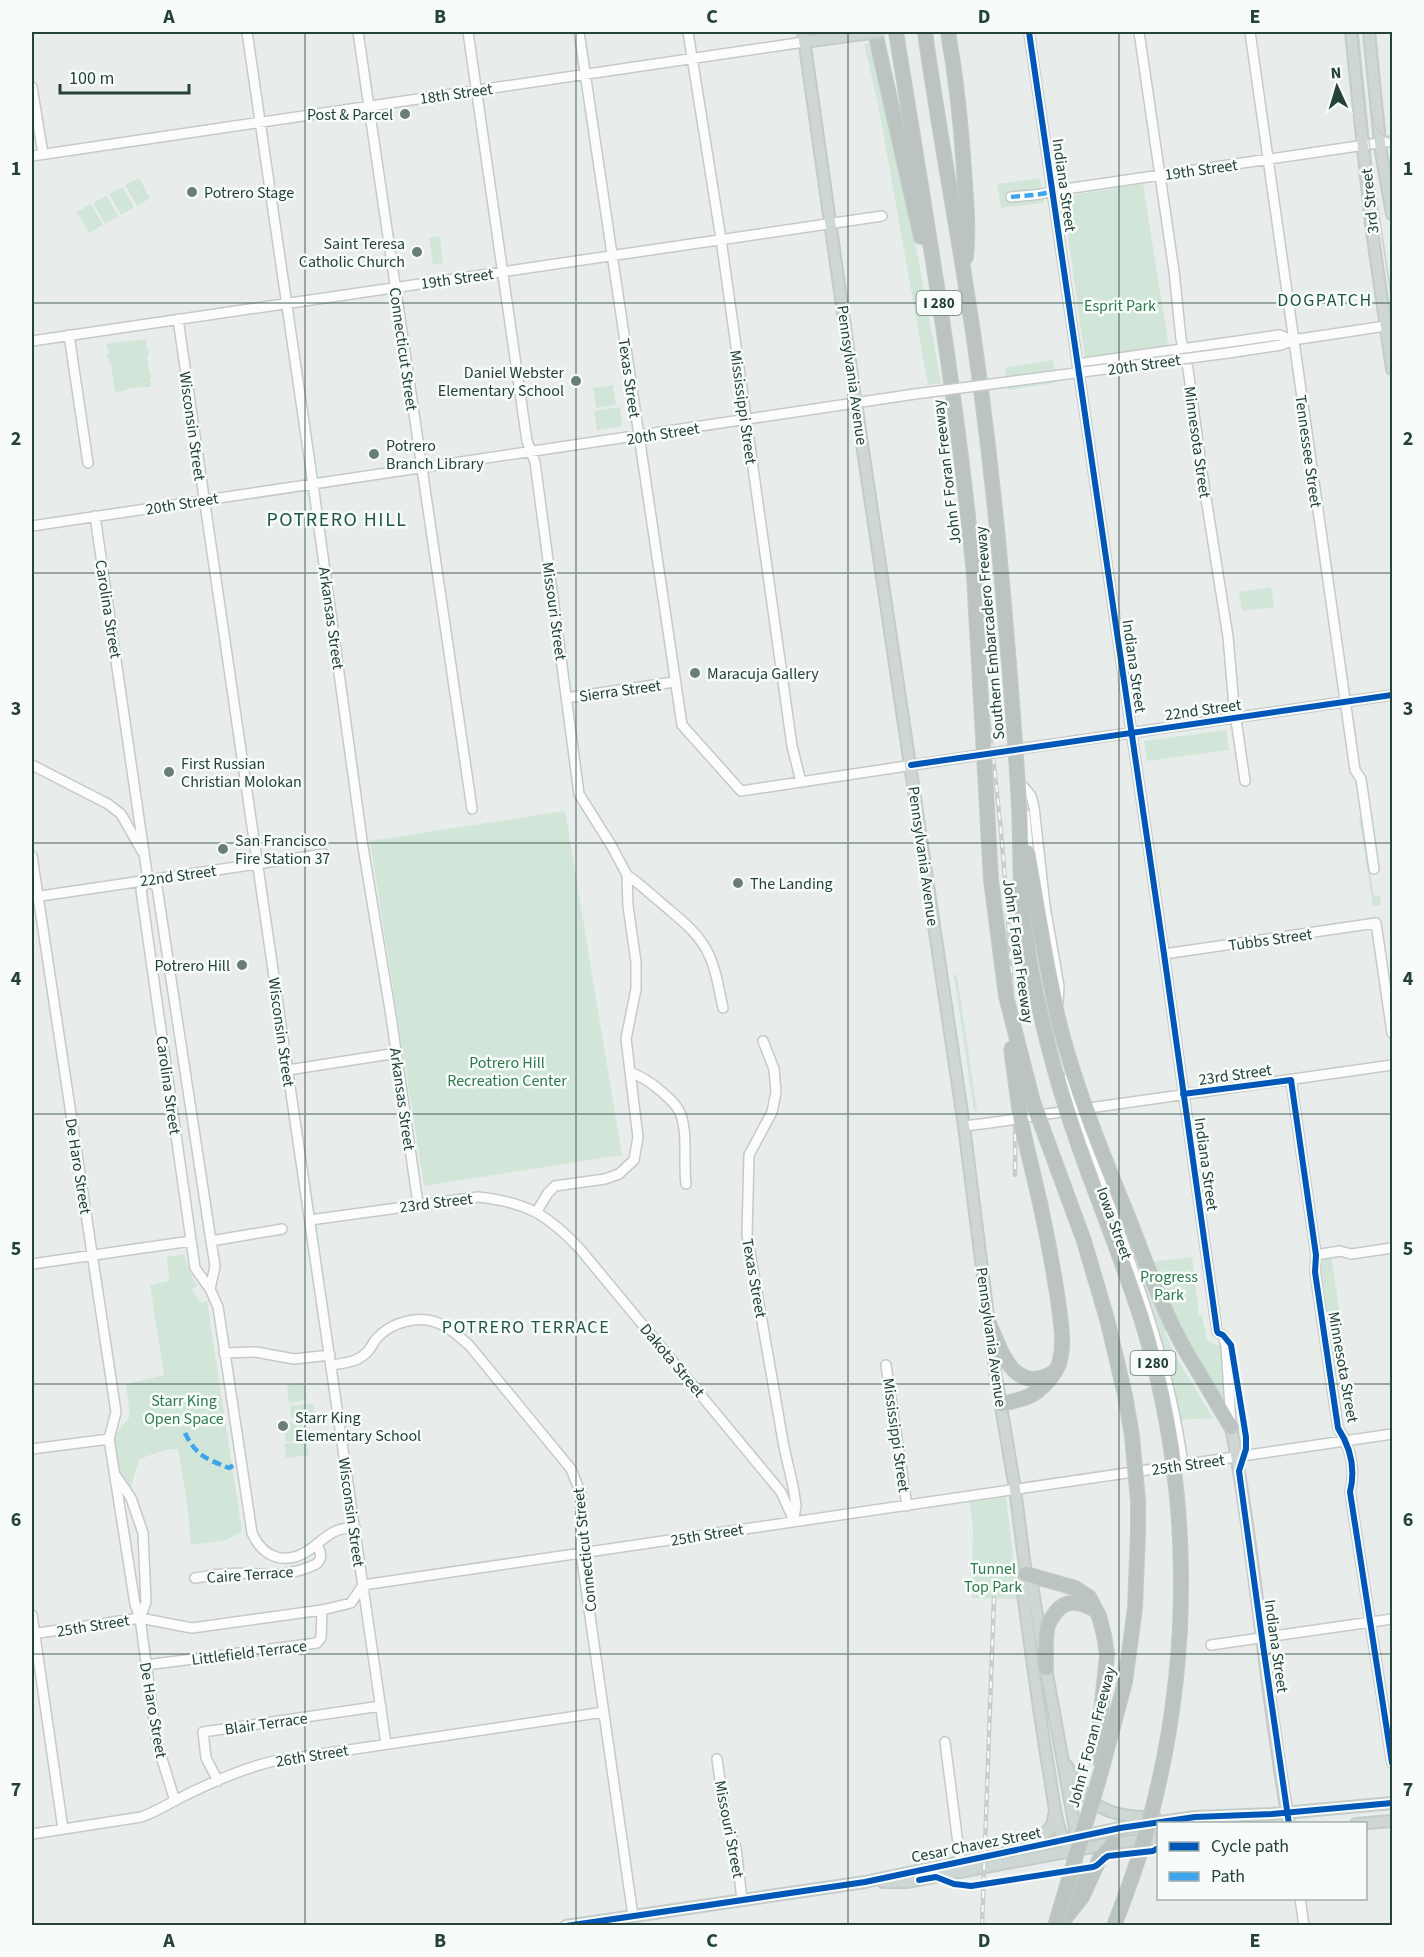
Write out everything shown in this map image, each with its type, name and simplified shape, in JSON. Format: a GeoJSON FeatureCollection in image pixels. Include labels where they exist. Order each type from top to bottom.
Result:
{"type":"FeatureCollection","features":[{"type":"Feature","properties":{"kind":"highway"},"geometry":{"type":"LineString","coordinates":[[875,32],[915,214],[945,336]]}},
{"type":"Feature","properties":{"kind":"highway","name":"John F Foran Freeway"},"geometry":{"type":"LineString","coordinates":[[896,32],[945,336],[962,458],[974,575],[992,880],[1006,996],[1033,1102],[1097,1283],[1116,1356],[1132,1436],[1138,1511],[1134,1608],[1125,1682],[1057,1926]]}},
{"type":"Feature","properties":{"kind":"highway","name":"Southern Embarcadero Freeway"},"geometry":{"type":"LineString","coordinates":[[925,32],[964,274],[989,453],[1001,571],[1019,808],[1023,924],[1044,1028],[1076,1139],[1129,1284],[1151,1355],[1169,1438],[1180,1526],[1181,1611],[1170,1725],[1147,1832],[1114,1926]]}},
{"type":"Feature","properties":{"kind":"highway"},"geometry":{"type":"LineString","coordinates":[[948,32],[958,94],[968,233],[964,274]]}},
{"type":"Feature","properties":{"kind":"highway"},"geometry":{"type":"LineString","coordinates":[[1019,808],[1054,999],[1070,1063],[1094,1131],[1173,1328],[1231,1427]]}},
{"type":"Feature","properties":{"kind":"highway"},"geometry":{"type":"LineString","coordinates":[[1000,960],[1021,1122],[1047,1236],[1060,1313],[1062,1350],[1061,1359],[1046,1384],[1027,1398],[1001,1404]]}},
{"type":"Feature","properties":{"kind":"highway"},"geometry":{"type":"LineString","coordinates":[[989,1323],[1003,1356],[1013,1370],[1020,1375],[1037,1378],[1054,1372]]}},
{"type":"Feature","properties":{"kind":"highway"},"geometry":{"type":"LineString","coordinates":[[1026,1574],[1075,1588],[1089,1597],[1098,1613],[1107,1655],[1100,1722],[1101,1772]]}},
{"type":"Feature","properties":{"kind":"highway"},"geometry":{"type":"LineString","coordinates":[[1046,1668],[1047,1627],[1059,1608],[1066,1603],[1084,1603],[1098,1613]]}},
{"type":"Feature","properties":{"kind":"highway"},"geometry":{"type":"LineString","coordinates":[[1057,1926],[1082,1897],[1100,1858],[1113,1843]]}},
{"type":"Feature","properties":{"kind":"highway"},"geometry":{"type":"LineString","coordinates":[[1072,1908],[1077,1879],[1073,1851]]}},
{"type":"Feature","properties":{"kind":"main road","name":"18th Street"},"geometry":{"type":"LineString","coordinates":[[804,37],[875,32]]}},
{"type":"Feature","properties":{"kind":"main road","name":"3rd Street"},"geometry":{"type":"LineString","coordinates":[[1351,32],[1373,242],[1389,326],[1392,369]]}},
{"type":"Feature","properties":{"kind":"main road","name":"3rd Street"},"geometry":{"type":"LineString","coordinates":[[1369,32],[1380,143],[1392,214]]}},
{"type":"Feature","properties":{"kind":"main road","name":"Pennsylvania Avenue"},"geometry":{"type":"LineString","coordinates":[[804,37],[964,1126],[989,1323],[1026,1574],[1032,1585],[1076,1837],[1073,1851]]}},
{"type":"Feature","properties":{"kind":"main road","name":"Indiana Street"},"geometry":{"type":"LineString","coordinates":[[1231,1427],[1245,1503],[1288,1818]]}},
{"type":"Feature","properties":{"kind":"main road","name":"Pennsylvania Avenue"},"geometry":{"type":"LineString","coordinates":[[1026,1574],[1022,1586],[1053,1797],[1063,1840],[1073,1851]]}},
{"type":"Feature","properties":{"kind":"main road"},"geometry":{"type":"LineString","coordinates":[[1060,1749],[1080,1790],[1107,1810],[1132,1817],[1195,1817]]}},
{"type":"Feature","properties":{"kind":"main road"},"geometry":{"type":"LineString","coordinates":[[1013,1852],[1053,1826],[1053,1797]]}},
{"type":"Feature","properties":{"kind":"main road","name":"Cesar Chavez Street"},"geometry":{"type":"LineString","coordinates":[[1161,1822],[1195,1817],[1288,1818],[1392,1803]]}},
{"type":"Feature","properties":{"kind":"main road"},"geometry":{"type":"LineString","coordinates":[[1367,1823],[1392,1821]]}},
{"type":"Feature","properties":{"kind":"main road","name":"Cesar Chavez Street"},"geometry":{"type":"LineString","coordinates":[[567,1926],[865,1882],[908,1882],[1063,1840],[1157,1823]]}},
{"type":"Feature","properties":{"kind":"main road","name":"Cesar Chavez Street"},"geometry":{"type":"LineString","coordinates":[[961,1867],[1157,1838]]}},
{"type":"Feature","properties":{"kind":"street","name":"Arkansas Street"},"geometry":{"type":"LineString","coordinates":[[247,32],[363,847],[397,1053],[418,1204]]}},
{"type":"Feature","properties":{"kind":"street","name":"Connecticut Street"},"geometry":{"type":"LineString","coordinates":[[358,32],[472,809]]}},
{"type":"Feature","properties":{"kind":"street","name":"Missouri Street"},"geometry":{"type":"LineString","coordinates":[[468,32],[527,441],[535,462],[579,794],[627,875],[628,906],[636,963],[636,989],[627,1040],[638,1137],[634,1160],[619,1174],[605,1179],[555,1186],[537,1211]]}},
{"type":"Feature","properties":{"kind":"street","name":"Texas Street"},"geometry":{"type":"LineString","coordinates":[[579,32],[682,725]]}},
{"type":"Feature","properties":{"kind":"street","name":"Mississippi Street"},"geometry":{"type":"LineString","coordinates":[[688,32],[721,239],[792,746],[801,782]]}},
{"type":"Feature","properties":{"kind":"street","name":"Indiana Street"},"geometry":{"type":"LineString","coordinates":[[1029,32],[1217,1330],[1223,1335],[1226,1346],[1231,1427]]}},
{"type":"Feature","properties":{"kind":"street","name":"Minnesota Street"},"geometry":{"type":"LineString","coordinates":[[1139,32],[1228,638],[1245,781]]}},
{"type":"Feature","properties":{"kind":"street","name":"Tennessee Street"},"geometry":{"type":"LineString","coordinates":[[1250,32],[1356,770],[1361,779],[1374,869]]}},
{"type":"Feature","properties":{"kind":"street","name":"18th Street"},"geometry":{"type":"LineString","coordinates":[[32,156],[585,75],[804,37]]}},
{"type":"Feature","properties":{"kind":"street"},"geometry":{"type":"LineString","coordinates":[[32,87],[43,154]]}},
{"type":"Feature","properties":{"kind":"street","name":"19th Street"},"geometry":{"type":"LineString","coordinates":[[1011,197],[1392,141]]}},
{"type":"Feature","properties":{"kind":"street","name":"19th Street"},"geometry":{"type":"LineString","coordinates":[[32,341],[882,216]]}},
{"type":"Feature","properties":{"kind":"street","name":"Wisconsin Street"},"geometry":{"type":"LineString","coordinates":[[178,319],[386,1744]]}},
{"type":"Feature","properties":{"kind":"street","name":"20th Street"},"geometry":{"type":"LineString","coordinates":[[32,526],[915,394],[1228,353],[1281,345],[1293,340],[1389,326]]}},
{"type":"Feature","properties":{"kind":"street"},"geometry":{"type":"LineString","coordinates":[[69,335],[88,463]]}},
{"type":"Feature","properties":{"kind":"street","name":"20th Street"},"geometry":{"type":"LineString","coordinates":[[1077,364],[1279,335],[1293,340]]}},
{"type":"Feature","properties":{"kind":"street","name":"Carolina Street"},"geometry":{"type":"LineString","coordinates":[[95,516],[146,858],[148,880],[141,890],[195,1268],[210,1289],[218,1307],[253,1536],[264,1551],[280,1559],[299,1556],[335,1531],[355,1527]]}},
{"type":"Feature","properties":{"kind":"street","name":"Sierra Street"},"geometry":{"type":"LineString","coordinates":[[566,698],[674,682]]}},
{"type":"Feature","properties":{"kind":"street","name":"22nd Street"},"geometry":{"type":"LineString","coordinates":[[682,725],[741,791],[1392,695]]}},
{"type":"Feature","properties":{"kind":"street","name":"Iowa Street"},"geometry":{"type":"LineString","coordinates":[[1015,750],[1023,786],[1031,796],[1034,807],[1045,906],[1059,986],[1058,1016],[1076,1110],[1154,1331],[1168,1379],[1183,1465]]}},
{"type":"Feature","properties":{"kind":"street"},"geometry":{"type":"LineString","coordinates":[[32,765],[108,804],[121,814],[146,858]]}},
{"type":"Feature","properties":{"kind":"street","name":"22nd Street"},"geometry":{"type":"LineString","coordinates":[[34,897],[324,854]]}},
{"type":"Feature","properties":{"kind":"street","name":"De Haro Street"},"geometry":{"type":"LineString","coordinates":[[32,856],[34,897],[93,1256],[116,1412],[109,1438],[135,1604],[140,1618],[157,1743],[175,1801]]}},
{"type":"Feature","properties":{"kind":"street"},"geometry":{"type":"LineString","coordinates":[[627,875],[640,883],[680,918],[704,944],[710,957],[723,1008]]}},
{"type":"Feature","properties":{"kind":"street","name":"Carolina Street"},"geometry":{"type":"LineString","coordinates":[[148,880],[157,887],[215,1266],[210,1289]]}},
{"type":"Feature","properties":{"kind":"street","name":"Tubbs Street"},"geometry":{"type":"LineString","coordinates":[[1164,954],[1376,923],[1392,1033]]}},
{"type":"Feature","properties":{"kind":"street","name":"Texas Street"},"geometry":{"type":"LineString","coordinates":[[763,1041],[774,1069],[776,1092],[772,1112],[749,1155],[747,1235],[784,1447],[793,1486],[796,1505],[794,1521]]}},
{"type":"Feature","properties":{"kind":"street"},"geometry":{"type":"LineString","coordinates":[[288,1070],[397,1053]]}},
{"type":"Feature","properties":{"kind":"street","name":"23rd Street"},"geometry":{"type":"LineString","coordinates":[[964,1126],[1392,1065]]}},
{"type":"Feature","properties":{"kind":"street"},"geometry":{"type":"LineString","coordinates":[[630,1072],[645,1078],[680,1110],[683,1123],[686,1184]]}},
{"type":"Feature","properties":{"kind":"street","name":"Minnesota Street"},"geometry":{"type":"LineString","coordinates":[[1291,1080],[1316,1255],[1315,1272],[1338,1428],[1346,1440],[1354,1477],[1350,1492],[1392,1763]]}},
{"type":"Feature","properties":{"kind":"street","name":"23rd Street"},"geometry":{"type":"LineString","coordinates":[[310,1220],[478,1197],[520,1204],[537,1211]]}},
{"type":"Feature","properties":{"kind":"street","name":"Dakota Street"},"geometry":{"type":"LineString","coordinates":[[537,1211],[580,1249],[781,1492],[794,1521]]}},
{"type":"Feature","properties":{"kind":"street"},"geometry":{"type":"LineString","coordinates":[[211,1241],[282,1228]]}},
{"type":"Feature","properties":{"kind":"street"},"geometry":{"type":"LineString","coordinates":[[32,1264],[191,1241]]}},
{"type":"Feature","properties":{"kind":"street"},"geometry":{"type":"LineString","coordinates":[[1316,1255],[1341,1251],[1351,1254],[1392,1248]]}},
{"type":"Feature","properties":{"kind":"street","name":"Connecticut Street"},"geometry":{"type":"LineString","coordinates":[[224,1353],[256,1352],[294,1359],[346,1363],[359,1358],[370,1349],[376,1338],[398,1324],[414,1320],[439,1323],[469,1345],[571,1469],[581,1494],[581,1553],[633,1916]]}},
{"type":"Feature","properties":{"kind":"street","name":"Mississippi Street"},"geometry":{"type":"LineString","coordinates":[[886,1365],[907,1506]]}},
{"type":"Feature","properties":{"kind":"street","name":"25th Street"},"geometry":{"type":"LineString","coordinates":[[33,1634],[140,1618],[192,1628],[322,1610],[351,1603],[363,1585],[1392,1434]]}},
{"type":"Feature","properties":{"kind":"street"},"geometry":{"type":"LineString","coordinates":[[32,1449],[109,1438]]}},
{"type":"Feature","properties":{"kind":"street","name":"De Haro Street"},"geometry":{"type":"LineString","coordinates":[[115,1474],[131,1498],[142,1533],[146,1602],[140,1618]]}},
{"type":"Feature","properties":{"kind":"street","name":"Caire Terrace"},"geometry":{"type":"LineString","coordinates":[[195,1578],[224,1574],[286,1573],[303,1569],[315,1565],[320,1560],[321,1555],[317,1544]]}},
{"type":"Feature","properties":{"kind":"street","name":"Littlefield Terrace"},"geometry":{"type":"LineString","coordinates":[[146,1665],[317,1644],[321,1638],[322,1610]]}},
{"type":"Feature","properties":{"kind":"street"},"geometry":{"type":"LineString","coordinates":[[32,1615],[63,1829]]}},
{"type":"Feature","properties":{"kind":"street"},"geometry":{"type":"LineString","coordinates":[[1211,1645],[1392,1619]]}},
{"type":"Feature","properties":{"kind":"street","name":"Blair Terrace"},"geometry":{"type":"LineString","coordinates":[[218,1781],[207,1758],[203,1732],[381,1706]]}},
{"type":"Feature","properties":{"kind":"street","name":"26th Street"},"geometry":{"type":"LineString","coordinates":[[32,1834],[141,1817],[218,1781],[274,1761],[603,1712]]}},
{"type":"Feature","properties":{"kind":"street"},"geometry":{"type":"LineString","coordinates":[[945,1742],[961,1867]]}},
{"type":"Feature","properties":{"kind":"street","name":"Missouri Street"},"geometry":{"type":"LineString","coordinates":[[717,1759],[726,1822],[736,1848],[742,1900]]}},
{"type":"Feature","properties":{"kind":"street"},"geometry":{"type":"LineString","coordinates":[[1300,1900],[1304,1926]]}},
{"type":"Feature","properties":{"kind":"green space"},"geometry":{"type":"Polygon","coordinates":[[[873,43],[915,241],[941,383],[928,385],[878,104],[864,44],[873,43]]]}},
{"type":"Feature","properties":{"kind":"green space"},"geometry":{"type":"Polygon","coordinates":[[[139,178],[150,198],[137,206],[125,185],[139,178]]]}},
{"type":"Feature","properties":{"kind":"green space"},"geometry":{"type":"Polygon","coordinates":[[[1040,178],[1044,203],[1001,208],[997,184],[1040,178]]]}},
{"type":"Feature","properties":{"kind":"green space","name":"Esprit Park"},"geometry":{"type":"Polygon","coordinates":[[[1143,184],[1169,348],[1085,358],[1063,200],[1066,196],[1143,184]]]}},
{"type":"Feature","properties":{"kind":"green space"},"geometry":{"type":"Polygon","coordinates":[[[123,187],[134,207],[121,215],[109,194],[123,187]]]}},
{"type":"Feature","properties":{"kind":"green space"},"geometry":{"type":"Polygon","coordinates":[[[107,196],[118,216],[105,224],[93,203],[107,196]]]}},
{"type":"Feature","properties":{"kind":"green space"},"geometry":{"type":"Polygon","coordinates":[[[91,204],[103,225],[89,233],[77,212],[91,204]]]}},
{"type":"Feature","properties":{"kind":"green space"},"geometry":{"type":"Polygon","coordinates":[[[440,236],[443,263],[433,265],[429,238],[440,236]]]}},
{"type":"Feature","properties":{"kind":"green space"},"geometry":{"type":"Polygon","coordinates":[[[146,339],[147,349],[150,350],[147,357],[150,375],[153,377],[150,378],[151,387],[128,388],[126,391],[115,392],[111,363],[106,358],[109,354],[106,344],[146,339]]]}},
{"type":"Feature","properties":{"kind":"green space"},"geometry":{"type":"Polygon","coordinates":[[[1053,360],[1056,383],[1008,390],[1005,368],[1053,360]]]}},
{"type":"Feature","properties":{"kind":"green space"},"geometry":{"type":"Polygon","coordinates":[[[613,385],[616,405],[596,408],[593,388],[613,385]]]}},
{"type":"Feature","properties":{"kind":"green space"},"geometry":{"type":"Polygon","coordinates":[[[620,407],[622,426],[597,430],[594,411],[620,407]]]}},
{"type":"Feature","properties":{"kind":"green space"},"geometry":{"type":"Polygon","coordinates":[[[1271,587],[1274,607],[1242,611],[1239,592],[1271,587]]]}},
{"type":"Feature","properties":{"kind":"green space"},"geometry":{"type":"Polygon","coordinates":[[[1226,730],[1229,750],[1147,761],[1144,741],[1226,730]]]}},
{"type":"Feature","properties":{"kind":"green space","name":"Potrero Hill Recreation Center"},"geometry":{"type":"Polygon","coordinates":[[[565,811],[622,1155],[424,1186],[370,841],[565,811]]]}},
{"type":"Feature","properties":{"kind":"green space"},"geometry":{"type":"Polygon","coordinates":[[[1359,818],[1362,818],[1374,896],[1380,895],[1381,905],[1373,906],[1359,818]]]}},
{"type":"Feature","properties":{"kind":"green space"},"geometry":{"type":"Polygon","coordinates":[[[954,975],[957,975],[977,1111],[974,1111],[954,975]]]}},
{"type":"Feature","properties":{"kind":"green space","name":"Starr King Open Space"},"geometry":{"type":"Polygon","coordinates":[[[184,1254],[197,1286],[192,1290],[201,1303],[207,1301],[242,1531],[227,1540],[191,1545],[187,1501],[178,1449],[139,1459],[131,1487],[119,1473],[113,1438],[130,1416],[126,1384],[164,1375],[150,1285],[169,1281],[167,1257],[184,1254]]]}},
{"type":"Feature","properties":{"kind":"green space"},"geometry":{"type":"Polygon","coordinates":[[[1331,1254],[1348,1369],[1334,1376],[1317,1270],[1319,1262],[1325,1255],[1331,1254]]]}},
{"type":"Feature","properties":{"kind":"green space","name":"Progress Park"},"geometry":{"type":"Polygon","coordinates":[[[1192,1257],[1199,1315],[1202,1316],[1207,1340],[1216,1345],[1222,1345],[1224,1395],[1217,1392],[1177,1323],[1165,1332],[1173,1352],[1213,1418],[1176,1420],[1134,1264],[1192,1257]]]}},
{"type":"Feature","properties":{"kind":"green space"},"geometry":{"type":"Polygon","coordinates":[[[304,1383],[307,1400],[289,1403],[287,1385],[304,1383]]]}},
{"type":"Feature","properties":{"kind":"green space"},"geometry":{"type":"Polygon","coordinates":[[[313,1403],[315,1414],[291,1418],[290,1406],[313,1403]]]}},
{"type":"Feature","properties":{"kind":"green space"},"geometry":{"type":"Polygon","coordinates":[[[302,1420],[304,1440],[286,1442],[283,1423],[302,1420]]]}},
{"type":"Feature","properties":{"kind":"green space"},"geometry":{"type":"Polygon","coordinates":[[[306,1441],[309,1455],[286,1458],[284,1444],[306,1441]]]}},
{"type":"Feature","properties":{"kind":"green space","name":"Tunnel Top Park"},"geometry":{"type":"Polygon","coordinates":[[[1006,1497],[1018,1599],[972,1598],[973,1529],[970,1502],[1006,1497]]]}},
{"type":"Feature","properties":{"kind":"tram line"},"geometry":{"type":"LineString","coordinates":[[1358,32],[1371,161],[1392,302]]}},
{"type":"Feature","properties":{"kind":"tram line"},"geometry":{"type":"LineString","coordinates":[[1371,114],[1378,130],[1384,136],[1392,139]]}},
{"type":"Feature","properties":{"kind":"railway"},"geometry":{"type":"LineString","coordinates":[[978,646],[995,778],[1007,910],[1014,1042],[1015,1175]]}},
{"type":"Feature","properties":{"kind":"railway"},"geometry":{"type":"LineString","coordinates":[[982,1926],[994,1598]]}},
{"type":"Feature","properties":{"kind":"marked path"},"geometry":{"type":"LineString","coordinates":[[1011,197],[1052,191]]}},
{"type":"Feature","properties":{"kind":"marked path"},"geometry":{"type":"LineString","coordinates":[[185,1433],[193,1447],[203,1456],[229,1468],[234,1465]]}},
{"type":"Feature","properties":{"kind":"cycle path"},"geometry":{"type":"LineString","coordinates":[[1029,32],[1217,1331],[1231,1345],[1246,1437],[1246,1449],[1239,1471],[1289,1822]]}},
{"type":"Feature","properties":{"kind":"cycle path"},"geometry":{"type":"LineString","coordinates":[[911,765],[1392,695]]}},
{"type":"Feature","properties":{"kind":"cycle path"},"geometry":{"type":"LineString","coordinates":[[1183,1094],[1291,1080],[1316,1255],[1315,1272],[1338,1428],[1351,1458],[1350,1492],[1392,1763]]}},
{"type":"Feature","properties":{"kind":"cycle path"},"geometry":{"type":"LineString","coordinates":[[1161,1822],[1195,1817],[1272,1814],[1392,1803]]}},
{"type":"Feature","properties":{"kind":"cycle path"},"geometry":{"type":"LineString","coordinates":[[566,1926],[865,1882],[1120,1828],[1157,1823]]}},
{"type":"Feature","properties":{"kind":"cycle path"},"geometry":{"type":"LineString","coordinates":[[919,1880],[936,1877],[954,1884],[971,1886],[1093,1867],[1108,1856],[1157,1849]]}},
{"type":"Feature","properties":{"kind":"place","name":"Post & Parcel"},"geometry":{"type":"Point","coordinates":[405,114]}},
{"type":"Feature","properties":{"kind":"place","name":"Potrero Stage"},"geometry":{"type":"Point","coordinates":[192,192]}},
{"type":"Feature","properties":{"kind":"place","name":"Saint Teresa Catholic Church"},"geometry":{"type":"Point","coordinates":[417,252]}},
{"type":"Feature","properties":{"kind":"place","name":"Daniel Webster Elementary School"},"geometry":{"type":"Point","coordinates":[576,381]}},
{"type":"Feature","properties":{"kind":"place","name":"Potrero Branch Library"},"geometry":{"type":"Point","coordinates":[374,454]}},
{"type":"Feature","properties":{"kind":"place","name":"Maracuja Gallery"},"geometry":{"type":"Point","coordinates":[695,673]}},
{"type":"Feature","properties":{"kind":"place","name":"First Russian Christian Molokan"},"geometry":{"type":"Point","coordinates":[169,772]}},
{"type":"Feature","properties":{"kind":"place","name":"San Francisco Fire Station 37"},"geometry":{"type":"Point","coordinates":[223,849]}},
{"type":"Feature","properties":{"kind":"place","name":"The Landing"},"geometry":{"type":"Point","coordinates":[738,883]}},
{"type":"Feature","properties":{"kind":"place","name":"Potrero Hill"},"geometry":{"type":"Point","coordinates":[242,965]}},
{"type":"Feature","properties":{"kind":"place","name":"Starr King Elementary School"},"geometry":{"type":"Point","coordinates":[283,1426]}},
{"type":"Feature","properties":{"kind":"district","name":"DOGPATCH"},"geometry":{"type":"Point","coordinates":[1325,300]}},
{"type":"Feature","properties":{"kind":"district","name":"POTRERO HILL"},"geometry":{"type":"Point","coordinates":[337,519]}},
{"type":"Feature","properties":{"kind":"district","name":"POTRERO TERRACE"},"geometry":{"type":"Point","coordinates":[526,1327]}}]}
